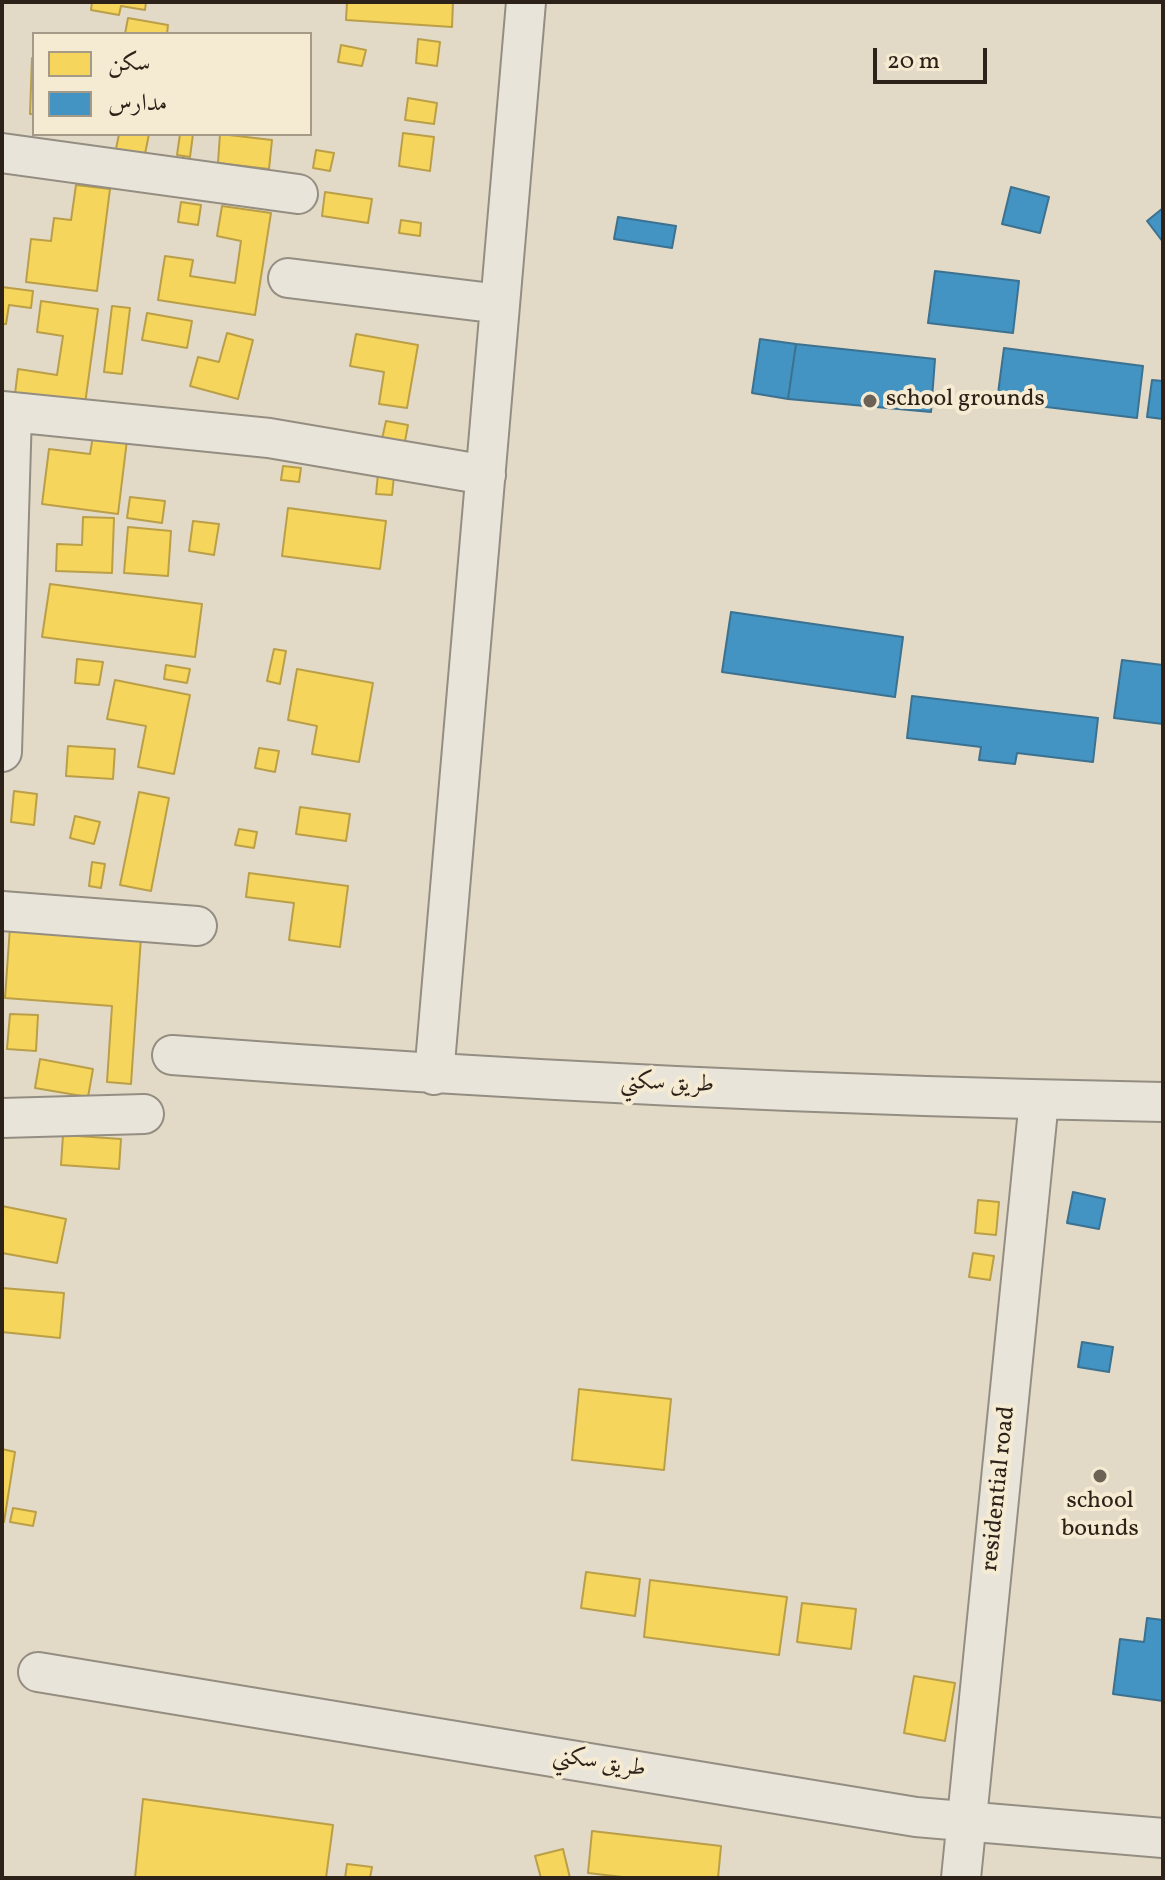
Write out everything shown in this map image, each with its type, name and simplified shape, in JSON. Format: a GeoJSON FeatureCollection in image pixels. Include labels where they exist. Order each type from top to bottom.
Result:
{"type":"FeatureCollection","features":[{"type":"Feature","properties":{"kind":"street"},"geometry":{"type":"LineString","coordinates":[[434,1075],[526,2]]}},
{"type":"Feature","properties":{"kind":"street"},"geometry":{"type":"LineString","coordinates":[[2,153],[298,194]]}},
{"type":"Feature","properties":{"kind":"street"},"geometry":{"type":"LineString","coordinates":[[288,278],[500,304]]}},
{"type":"Feature","properties":{"kind":"street"},"geometry":{"type":"LineString","coordinates":[[2,752],[7,412],[269,438],[486,475]]}},
{"type":"Feature","properties":{"kind":"street"},"geometry":{"type":"LineString","coordinates":[[2,911],[197,926]]}},
{"type":"Feature","properties":{"kind":"street","name":"طريق سكني"},"geometry":{"type":"LineString","coordinates":[[172,1055],[434,1075],[1039,1100],[1163,1102]]}},
{"type":"Feature","properties":{"kind":"street","name":"residential road"},"geometry":{"type":"LineString","coordinates":[[961,1878],[1039,1100]]}},
{"type":"Feature","properties":{"kind":"street"},"geometry":{"type":"LineString","coordinates":[[2,1118],[144,1114]]}},
{"type":"Feature","properties":{"kind":"street","name":"طريق سكني"},"geometry":{"type":"LineString","coordinates":[[38,1672],[916,1817],[1163,1838]]}},
{"type":"Feature","properties":{"kind":"building: سكن"},"geometry":{"type":"Polygon","coordinates":[[[92,2],[146,2],[145,10],[121,6],[119,15],[91,10],[92,2]]]}},
{"type":"Feature","properties":{"kind":"building: سكن"},"geometry":{"type":"Polygon","coordinates":[[[347,2],[453,2],[452,27],[346,20],[347,2]]]}},
{"type":"Feature","properties":{"kind":"building: سكن"},"geometry":{"type":"Polygon","coordinates":[[[128,18],[168,25],[167,32],[125,32],[128,18]]]}},
{"type":"Feature","properties":{"kind":"building: سكن"},"geometry":{"type":"Polygon","coordinates":[[[418,39],[440,42],[437,66],[416,63],[418,39]]]}},
{"type":"Feature","properties":{"kind":"building: سكن"},"geometry":{"type":"Polygon","coordinates":[[[341,45],[366,50],[362,66],[338,62],[341,45]]]}},
{"type":"Feature","properties":{"kind":"building: سكن"},"geometry":{"type":"Polygon","coordinates":[[[32,58],[32,114],[30,114],[32,58]]]}},
{"type":"Feature","properties":{"kind":"building: سكن"},"geometry":{"type":"Polygon","coordinates":[[[408,98],[437,103],[434,124],[405,120],[408,98]]]}},
{"type":"Feature","properties":{"kind":"building: سكن"},"geometry":{"type":"Polygon","coordinates":[[[403,133],[434,137],[430,171],[399,166],[403,133]]]}},
{"type":"Feature","properties":{"kind":"building: سكن"},"geometry":{"type":"Polygon","coordinates":[[[119,136],[149,136],[145,154],[116,149],[119,136]]]}},
{"type":"Feature","properties":{"kind":"building: سكن"},"geometry":{"type":"Polygon","coordinates":[[[180,136],[193,136],[190,157],[177,155],[180,136]]]}},
{"type":"Feature","properties":{"kind":"building: سكن"},"geometry":{"type":"Polygon","coordinates":[[[220,136],[272,140],[269,169],[218,163],[220,136]]]}},
{"type":"Feature","properties":{"kind":"building: سكن"},"geometry":{"type":"Polygon","coordinates":[[[316,150],[334,153],[330,171],[313,168],[316,150]]]}},
{"type":"Feature","properties":{"kind":"building: سكن"},"geometry":{"type":"Polygon","coordinates":[[[76,185],[110,189],[97,291],[26,282],[31,239],[51,241],[54,218],[71,220],[76,185]]]}},
{"type":"Feature","properties":{"kind":"building: سكن"},"geometry":{"type":"Polygon","coordinates":[[[325,192],[372,199],[368,223],[322,216],[325,192]]]}},
{"type":"Feature","properties":{"kind":"building: سكن"},"geometry":{"type":"Polygon","coordinates":[[[181,202],[201,205],[198,225],[178,222],[181,202]]]}},
{"type":"Feature","properties":{"kind":"building: سكن"},"geometry":{"type":"Polygon","coordinates":[[[222,206],[271,213],[255,315],[158,300],[165,256],[193,260],[190,276],[235,283],[241,241],[217,236],[222,206]]]}},
{"type":"Feature","properties":{"kind":"building: سكن"},"geometry":{"type":"Polygon","coordinates":[[[401,220],[421,223],[420,236],[399,233],[401,220]]]}},
{"type":"Feature","properties":{"kind":"building: سكن"},"geometry":{"type":"Polygon","coordinates":[[[2,287],[33,291],[31,308],[9,305],[6,324],[2,324],[2,287]]]}},
{"type":"Feature","properties":{"kind":"building: سكن"},"geometry":{"type":"Polygon","coordinates":[[[41,301],[98,309],[85,404],[15,394],[18,369],[57,375],[63,336],[37,332],[41,301]]]}},
{"type":"Feature","properties":{"kind":"building: سكن"},"geometry":{"type":"Polygon","coordinates":[[[112,306],[130,308],[122,374],[104,372],[112,306]]]}},
{"type":"Feature","properties":{"kind":"building: سكن"},"geometry":{"type":"Polygon","coordinates":[[[147,313],[192,321],[187,348],[142,340],[147,313]]]}},
{"type":"Feature","properties":{"kind":"building: سكن"},"geometry":{"type":"Polygon","coordinates":[[[227,333],[253,340],[238,399],[190,386],[198,357],[219,362],[227,333]]]}},
{"type":"Feature","properties":{"kind":"building: سكن"},"geometry":{"type":"Polygon","coordinates":[[[356,334],[418,345],[407,408],[379,404],[384,372],[350,366],[356,334]]]}},
{"type":"Feature","properties":{"kind":"building: سكن"},"geometry":{"type":"Polygon","coordinates":[[[386,421],[408,425],[403,452],[380,448],[386,421]]]}},
{"type":"Feature","properties":{"kind":"building: سكن"},"geometry":{"type":"Polygon","coordinates":[[[93,436],[127,440],[118,514],[42,504],[49,449],[90,454],[93,436]]]}},
{"type":"Feature","properties":{"kind":"building: سكن"},"geometry":{"type":"Polygon","coordinates":[[[283,466],[301,468],[299,482],[281,480],[283,466]]]}},
{"type":"Feature","properties":{"kind":"building: سكن"},"geometry":{"type":"Polygon","coordinates":[[[378,474],[394,476],[392,495],[376,494],[378,474]]]}},
{"type":"Feature","properties":{"kind":"building: سكن"},"geometry":{"type":"Polygon","coordinates":[[[130,497],[165,501],[162,523],[127,518],[130,497]]]}},
{"type":"Feature","properties":{"kind":"building: سكن"},"geometry":{"type":"Polygon","coordinates":[[[288,508],[386,521],[380,569],[282,556],[288,508]]]}},
{"type":"Feature","properties":{"kind":"building: سكن"},"geometry":{"type":"Polygon","coordinates":[[[83,517],[114,518],[112,573],[56,571],[57,544],[82,545],[83,517]]]}},
{"type":"Feature","properties":{"kind":"building: سكن"},"geometry":{"type":"Polygon","coordinates":[[[193,521],[219,524],[214,555],[189,551],[193,521]]]}},
{"type":"Feature","properties":{"kind":"building: سكن"},"geometry":{"type":"Polygon","coordinates":[[[128,527],[171,531],[168,576],[124,573],[128,527]]]}},
{"type":"Feature","properties":{"kind":"building: سكن"},"geometry":{"type":"Polygon","coordinates":[[[50,584],[202,604],[195,657],[42,637],[50,584]]]}},
{"type":"Feature","properties":{"kind":"building: سكن"},"geometry":{"type":"Polygon","coordinates":[[[274,649],[286,651],[280,684],[267,681],[274,649]]]}},
{"type":"Feature","properties":{"kind":"building: سكن"},"geometry":{"type":"Polygon","coordinates":[[[77,659],[103,662],[99,685],[75,683],[77,659]]]}},
{"type":"Feature","properties":{"kind":"building: سكن"},"geometry":{"type":"Polygon","coordinates":[[[166,665],[190,669],[187,683],[164,679],[166,665]]]}},
{"type":"Feature","properties":{"kind":"building: سكن"},"geometry":{"type":"Polygon","coordinates":[[[297,669],[373,683],[359,762],[312,754],[317,726],[288,720],[297,669]]]}},
{"type":"Feature","properties":{"kind":"building: سكن"},"geometry":{"type":"Polygon","coordinates":[[[115,680],[190,695],[174,774],[138,767],[146,726],[107,719],[115,680]]]}},
{"type":"Feature","properties":{"kind":"building: سكن"},"geometry":{"type":"Polygon","coordinates":[[[68,746],[115,749],[113,779],[66,776],[68,746]]]}},
{"type":"Feature","properties":{"kind":"building: سكن"},"geometry":{"type":"Polygon","coordinates":[[[259,748],[279,751],[275,772],[255,768],[259,748]]]}},
{"type":"Feature","properties":{"kind":"building: سكن"},"geometry":{"type":"Polygon","coordinates":[[[14,791],[37,794],[34,825],[11,822],[14,791]]]}},
{"type":"Feature","properties":{"kind":"building: سكن"},"geometry":{"type":"Polygon","coordinates":[[[139,792],[169,798],[151,891],[120,885],[139,792]]]}},
{"type":"Feature","properties":{"kind":"building: سكن"},"geometry":{"type":"Polygon","coordinates":[[[300,807],[350,814],[346,841],[296,834],[300,807]]]}},
{"type":"Feature","properties":{"kind":"building: سكن"},"geometry":{"type":"Polygon","coordinates":[[[75,816],[100,822],[94,844],[70,838],[75,816]]]}},
{"type":"Feature","properties":{"kind":"building: سكن"},"geometry":{"type":"Polygon","coordinates":[[[239,829],[257,832],[254,848],[235,845],[239,829]]]}},
{"type":"Feature","properties":{"kind":"building: سكن"},"geometry":{"type":"Polygon","coordinates":[[[92,862],[105,864],[101,888],[89,886],[92,862]]]}},
{"type":"Feature","properties":{"kind":"building: سكن"},"geometry":{"type":"Polygon","coordinates":[[[249,873],[348,886],[340,947],[289,940],[294,903],[246,897],[249,873]]]}},
{"type":"Feature","properties":{"kind":"building: سكن"},"geometry":{"type":"Polygon","coordinates":[[[10,927],[141,937],[131,1084],[107,1082],[112,1006],[5,998],[10,927]]]}},
{"type":"Feature","properties":{"kind":"building: سكن"},"geometry":{"type":"Polygon","coordinates":[[[10,1014],[38,1015],[36,1051],[7,1049],[10,1014]]]}},
{"type":"Feature","properties":{"kind":"building: سكن"},"geometry":{"type":"Polygon","coordinates":[[[40,1059],[93,1069],[88,1097],[35,1088],[40,1059]]]}},
{"type":"Feature","properties":{"kind":"building: سكن"},"geometry":{"type":"Polygon","coordinates":[[[63,1135],[121,1139],[119,1169],[61,1165],[63,1135]]]}},
{"type":"Feature","properties":{"kind":"building: سكن"},"geometry":{"type":"Polygon","coordinates":[[[978,1200],[999,1202],[996,1235],[975,1233],[978,1200]]]}},
{"type":"Feature","properties":{"kind":"building: سكن"},"geometry":{"type":"Polygon","coordinates":[[[2,1206],[66,1219],[57,1263],[2,1253],[2,1206]]]}},
{"type":"Feature","properties":{"kind":"building: سكن"},"geometry":{"type":"Polygon","coordinates":[[[973,1253],[994,1256],[990,1280],[969,1277],[973,1253]]]}},
{"type":"Feature","properties":{"kind":"building: سكن"},"geometry":{"type":"Polygon","coordinates":[[[2,1288],[64,1293],[60,1338],[2,1332],[2,1288]]]}},
{"type":"Feature","properties":{"kind":"building: سكن"},"geometry":{"type":"Polygon","coordinates":[[[579,1389],[671,1399],[664,1470],[572,1460],[579,1389]]]}},
{"type":"Feature","properties":{"kind":"building: سكن"},"geometry":{"type":"Polygon","coordinates":[[[2,1449],[15,1452],[4,1522],[2,1522],[2,1449]]]}},
{"type":"Feature","properties":{"kind":"building: سكن"},"geometry":{"type":"Polygon","coordinates":[[[13,1508],[36,1512],[33,1526],[10,1522],[13,1508]]]}},
{"type":"Feature","properties":{"kind":"building: سكن"},"geometry":{"type":"Polygon","coordinates":[[[586,1572],[640,1579],[635,1616],[581,1608],[586,1572]]]}},
{"type":"Feature","properties":{"kind":"building: سكن"},"geometry":{"type":"Polygon","coordinates":[[[650,1580],[787,1597],[779,1655],[644,1637],[650,1580]]]}},
{"type":"Feature","properties":{"kind":"building: سكن"},"geometry":{"type":"Polygon","coordinates":[[[802,1603],[856,1609],[851,1649],[797,1642],[802,1603]]]}},
{"type":"Feature","properties":{"kind":"building: سكن"},"geometry":{"type":"Polygon","coordinates":[[[914,1676],[955,1683],[945,1741],[904,1733],[914,1676]]]}},
{"type":"Feature","properties":{"kind":"building: سكن"},"geometry":{"type":"Polygon","coordinates":[[[143,1799],[333,1825],[326,1878],[135,1878],[143,1799]]]}},
{"type":"Feature","properties":{"kind":"building: سكن"},"geometry":{"type":"Polygon","coordinates":[[[592,1831],[721,1846],[718,1878],[631,1878],[588,1873],[592,1831]]]}},
{"type":"Feature","properties":{"kind":"building: سكن"},"geometry":{"type":"Polygon","coordinates":[[[563,1849],[570,1878],[541,1878],[535,1856],[563,1849]]]}},
{"type":"Feature","properties":{"kind":"building: سكن"},"geometry":{"type":"Polygon","coordinates":[[[347,1864],[372,1867],[370,1878],[345,1878],[347,1864]]]}},
{"type":"Feature","properties":{"kind":"building: مدارس"},"geometry":{"type":"Polygon","coordinates":[[[1011,187],[1049,197],[1040,233],[1002,224],[1011,187]]]}},
{"type":"Feature","properties":{"kind":"building: مدارس"},"geometry":{"type":"Polygon","coordinates":[[[1163,208],[1163,242],[1147,221],[1163,208]]]}},
{"type":"Feature","properties":{"kind":"building: مدارس"},"geometry":{"type":"Polygon","coordinates":[[[618,217],[676,226],[672,248],[614,239],[618,217]]]}},
{"type":"Feature","properties":{"kind":"building: مدارس"},"geometry":{"type":"Polygon","coordinates":[[[935,271],[1019,281],[1013,333],[928,323],[935,271]]]}},
{"type":"Feature","properties":{"kind":"building: مدارس"},"geometry":{"type":"Polygon","coordinates":[[[760,339],[796,344],[788,399],[752,393],[760,339]]]}},
{"type":"Feature","properties":{"kind":"building: مدارس"},"geometry":{"type":"Polygon","coordinates":[[[796,344],[935,359],[931,412],[788,399],[796,344]]]}},
{"type":"Feature","properties":{"kind":"building: مدارس"},"geometry":{"type":"Polygon","coordinates":[[[1004,348],[1143,366],[1137,418],[997,401],[1004,348]]]}},
{"type":"Feature","properties":{"kind":"building: مدارس"},"geometry":{"type":"Polygon","coordinates":[[[1152,380],[1163,381],[1163,419],[1147,417],[1152,380]]]}},
{"type":"Feature","properties":{"kind":"building: مدارس"},"geometry":{"type":"Polygon","coordinates":[[[731,612],[903,637],[895,697],[722,672],[731,612]]]}},
{"type":"Feature","properties":{"kind":"building: مدارس"},"geometry":{"type":"Polygon","coordinates":[[[1122,660],[1163,665],[1163,724],[1114,718],[1122,660]]]}},
{"type":"Feature","properties":{"kind":"building: مدارس"},"geometry":{"type":"Polygon","coordinates":[[[912,696],[1098,718],[1093,762],[1017,753],[1015,764],[979,760],[981,747],[907,738],[912,696]]]}},
{"type":"Feature","properties":{"kind":"building: مدارس"},"geometry":{"type":"Polygon","coordinates":[[[1073,1192],[1105,1199],[1099,1229],[1067,1223],[1073,1192]]]}},
{"type":"Feature","properties":{"kind":"building: مدارس"},"geometry":{"type":"Polygon","coordinates":[[[1082,1342],[1113,1347],[1109,1372],[1078,1367],[1082,1342]]]}},
{"type":"Feature","properties":{"kind":"building: مدارس"},"geometry":{"type":"Polygon","coordinates":[[[1147,1618],[1163,1620],[1163,1701],[1113,1694],[1120,1639],[1144,1642],[1147,1618]]]}},
{"type":"Feature","properties":{"kind":"place","name":"school grounds"},"geometry":{"type":"Point","coordinates":[870,401]}},
{"type":"Feature","properties":{"kind":"place","name":"school bounds"},"geometry":{"type":"Point","coordinates":[1100,1476]}}]}
